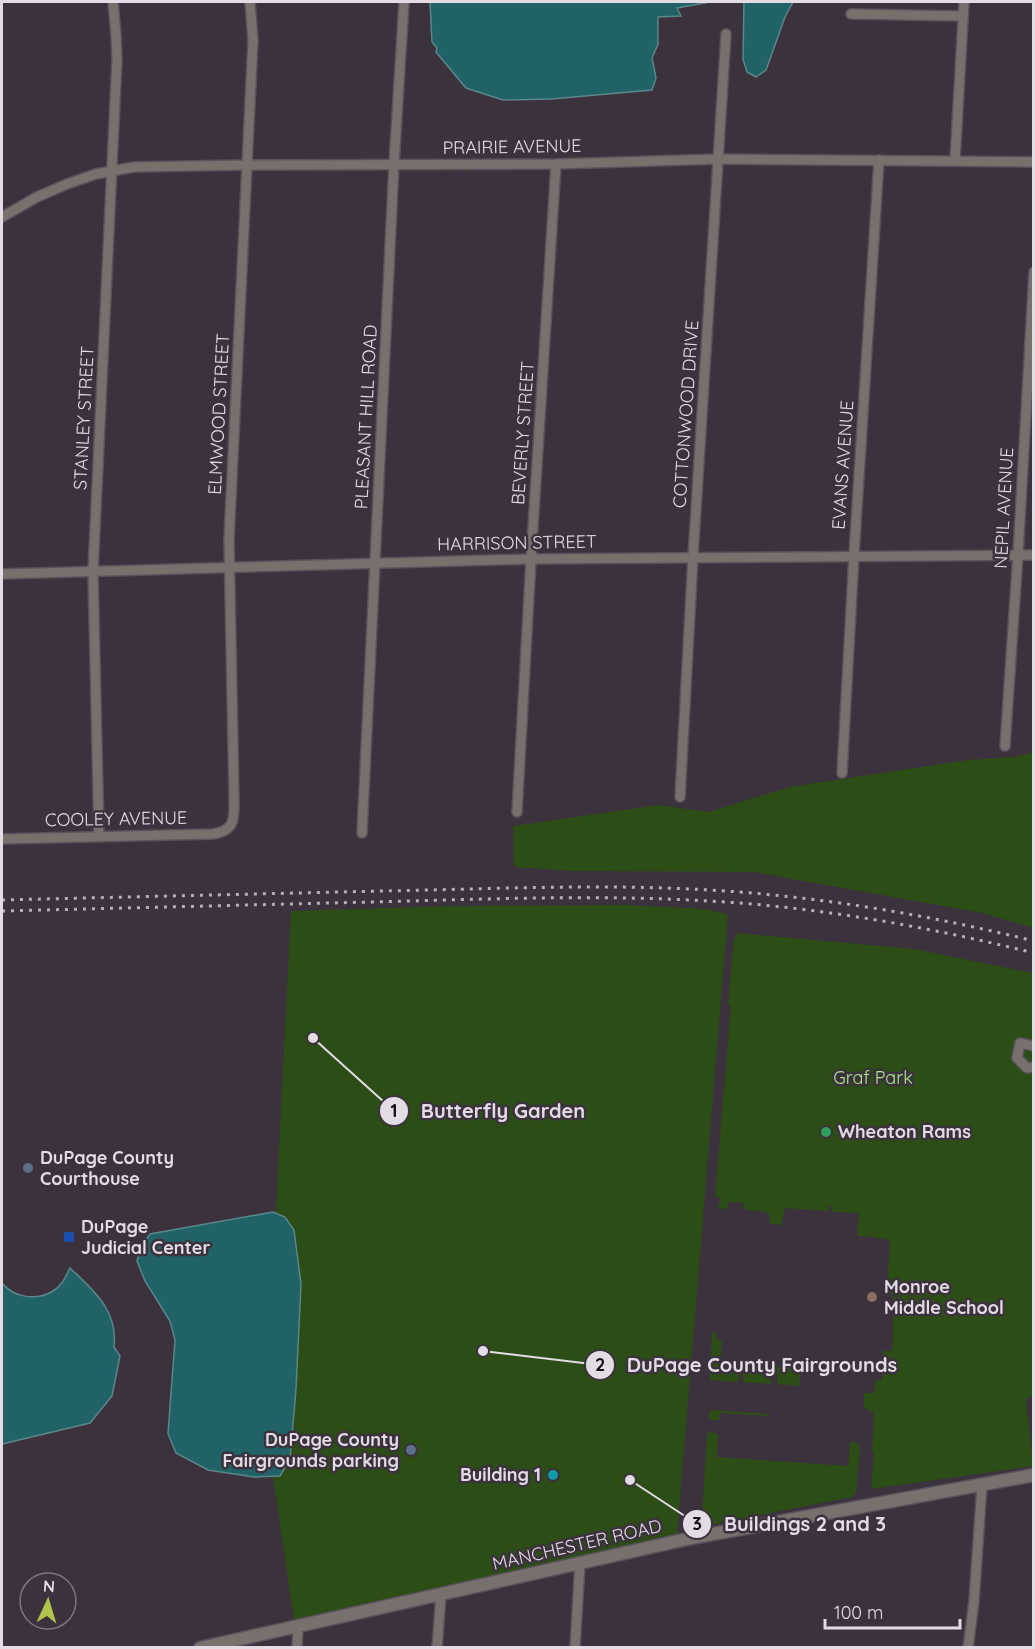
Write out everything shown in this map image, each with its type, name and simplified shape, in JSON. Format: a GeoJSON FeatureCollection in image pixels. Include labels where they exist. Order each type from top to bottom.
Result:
{"type":"FeatureCollection","features":[{"type":"Feature","properties":{"kind":"street","name":"STANLEY STREET"},"geometry":{"type":"LineString","coordinates":[[99,836],[93,572],[117,59],[112,2]]}},
{"type":"Feature","properties":{"kind":"street","name":"ELMWOOD STREET"},"geometry":{"type":"LineString","coordinates":[[230,827],[234,813],[234,797],[229,540],[253,40],[250,2]]}},
{"type":"Feature","properties":{"kind":"street","name":"PLEASANT HILL ROAD"},"geometry":{"type":"LineString","coordinates":[[362,833],[394,164],[404,2]]}},
{"type":"Feature","properties":{"kind":"street"},"geometry":{"type":"LineString","coordinates":[[956,161],[964,2]]}},
{"type":"Feature","properties":{"kind":"street"},"geometry":{"type":"LineString","coordinates":[[851,14],[963,16]]}},
{"type":"Feature","properties":{"kind":"street","name":"COTTONWOOD DRIVE"},"geometry":{"type":"LineString","coordinates":[[680,797],[726,34]]}},
{"type":"Feature","properties":{"kind":"street","name":"PRAIRIE AVENUE"},"geometry":{"type":"LineString","coordinates":[[2,217],[27,202],[85,177],[134,167],[556,164],[719,159],[1034,162]]}},
{"type":"Feature","properties":{"kind":"street","name":"EVANS AVENUE"},"geometry":{"type":"LineString","coordinates":[[842,773],[879,160]]}},
{"type":"Feature","properties":{"kind":"street","name":"BEVERLY STREET"},"geometry":{"type":"LineString","coordinates":[[517,812],[556,164]]}},
{"type":"Feature","properties":{"kind":"street","name":"NEPIL AVENUE"},"geometry":{"type":"LineString","coordinates":[[1005,746],[1034,272]]}},
{"type":"Feature","properties":{"kind":"street","name":"HARRISON STREET"},"geometry":{"type":"LineString","coordinates":[[2,574],[531,559],[1034,555]]}},
{"type":"Feature","properties":{"kind":"street","name":"COOLEY AVENUE"},"geometry":{"type":"LineString","coordinates":[[2,839],[212,834],[220,833],[230,827]]}},
{"type":"Feature","properties":{"kind":"street"},"geometry":{"type":"LineString","coordinates":[[1034,1046],[1020,1043],[1017,1058],[1027,1068],[1034,1067]]}},
{"type":"Feature","properties":{"kind":"street","name":"MANCHESTER ROAD"},"geometry":{"type":"LineString","coordinates":[[200,1647],[696,1536],[1034,1475]]}},
{"type":"Feature","properties":{"kind":"street"},"geometry":{"type":"LineString","coordinates":[[968,1647],[974,1601],[982,1485]]}},
{"type":"Feature","properties":{"kind":"street"},"geometry":{"type":"LineString","coordinates":[[575,1647],[580,1563]]}},
{"type":"Feature","properties":{"kind":"street"},"geometry":{"type":"LineString","coordinates":[[437,1647],[441,1594]]}},
{"type":"Feature","properties":{"kind":"street"},"geometry":{"type":"LineString","coordinates":[[297,1647],[298,1626]]}},
{"type":"Feature","properties":{"kind":"green space"},"geometry":{"type":"Polygon","coordinates":[[[1033,752],[1033,928],[982,913],[754,872],[574,871],[514,867],[513,826],[658,805],[709,812],[789,787],[968,760],[1014,757],[1033,752]]]}},
{"type":"Feature","properties":{"kind":"green space"},"geometry":{"type":"Polygon","coordinates":[[[627,905],[705,909],[728,914],[677,1535],[294,1621],[273,1476],[275,1226],[291,911],[452,906],[627,905]]]}},
{"type":"Feature","properties":{"kind":"green space","name":"Graf Park"},"geometry":{"type":"Polygon","coordinates":[[[737,933],[914,949],[1033,973],[1034,1396],[1026,1398],[1033,1466],[871,1489],[874,1416],[872,1410],[870,1412],[864,1407],[864,1393],[874,1393],[875,1380],[882,1380],[883,1351],[892,1351],[894,1303],[893,1298],[887,1296],[902,1298],[887,1293],[890,1240],[857,1236],[859,1213],[834,1212],[831,1206],[828,1206],[828,1211],[785,1208],[781,1225],[770,1224],[769,1214],[766,1212],[743,1208],[744,1203],[729,1202],[727,1209],[718,1208],[721,1198],[715,1197],[731,1006],[728,1005],[734,938],[737,937],[737,933]]]}},
{"type":"Feature","properties":{"kind":"green space"},"geometry":{"type":"Polygon","coordinates":[[[712,1332],[716,1333],[717,1340],[722,1341],[720,1368],[740,1370],[738,1382],[710,1380],[712,1332]]]}},
{"type":"Feature","properties":{"kind":"green space"},"geometry":{"type":"Polygon","coordinates":[[[777,1366],[801,1368],[799,1386],[777,1384],[777,1366]]]}},
{"type":"Feature","properties":{"kind":"green space"},"geometry":{"type":"Polygon","coordinates":[[[743,1370],[771,1372],[771,1384],[743,1382],[743,1370]]]}},
{"type":"Feature","properties":{"kind":"green space"},"geometry":{"type":"Polygon","coordinates":[[[710,1410],[769,1414],[769,1416],[720,1413],[719,1420],[712,1420],[709,1417],[710,1410]]]}},
{"type":"Feature","properties":{"kind":"green space"},"geometry":{"type":"Polygon","coordinates":[[[709,1432],[718,1434],[717,1457],[848,1466],[850,1443],[855,1442],[860,1448],[856,1493],[852,1497],[711,1525],[702,1517],[707,1434],[709,1432]]]}},
{"type":"Feature","properties":{"kind":"shaded area"},"geometry":{"type":"Polygon","coordinates":[[[430,2],[710,2],[677,8],[681,16],[658,17],[658,44],[652,58],[656,78],[652,90],[551,99],[503,100],[466,88],[436,52],[437,48],[432,42],[430,2]]]}},
{"type":"Feature","properties":{"kind":"shaded area"},"geometry":{"type":"Polygon","coordinates":[[[744,2],[793,2],[785,17],[766,70],[756,77],[747,72],[743,59],[744,2]]]}},
{"type":"Feature","properties":{"kind":"shaded area"},"geometry":{"type":"Polygon","coordinates":[[[273,1212],[285,1217],[294,1230],[301,1284],[290,1459],[280,1476],[254,1477],[208,1470],[176,1453],[168,1434],[175,1340],[170,1321],[145,1281],[137,1261],[141,1247],[150,1234],[273,1212]]]}},
{"type":"Feature","properties":{"kind":"shaded area"},"geometry":{"type":"Polygon","coordinates":[[[70,1268],[96,1293],[112,1322],[114,1347],[120,1356],[112,1396],[90,1423],[2,1444],[2,1283],[19,1295],[40,1296],[59,1286],[70,1268]]]}},
{"type":"Feature","properties":{"kind":"railway"},"geometry":{"type":"LineString","coordinates":[[2,900],[639,887],[764,894],[842,903],[919,916],[1034,941]]}},
{"type":"Feature","properties":{"kind":"railway"},"geometry":{"type":"LineString","coordinates":[[2,911],[504,899],[681,900],[803,909],[958,935],[1034,953]]}},
{"type":"Feature","properties":{"kind":"place","name":"Butterfly Garden"},"geometry":{"type":"Point","coordinates":[313,1038]}},
{"type":"Feature","properties":{"kind":"place","name":"Wheaton Rams"},"geometry":{"type":"Point","coordinates":[826,1132]}},
{"type":"Feature","properties":{"kind":"place","name":"DuPage County Courthouse"},"geometry":{"type":"Point","coordinates":[28,1168]}},
{"type":"Feature","properties":{"kind":"place","name":"DuPage Judicial Center"},"geometry":{"type":"Point","coordinates":[69,1237]}},
{"type":"Feature","properties":{"kind":"place","name":"Monroe Middle School"},"geometry":{"type":"Point","coordinates":[872,1297]}},
{"type":"Feature","properties":{"kind":"place","name":"DuPage County Fairgrounds"},"geometry":{"type":"Point","coordinates":[483,1351]}},
{"type":"Feature","properties":{"kind":"place","name":"DuPage County Fairgrounds parking"},"geometry":{"type":"Point","coordinates":[411,1450]}},
{"type":"Feature","properties":{"kind":"place","name":"Building 1"},"geometry":{"type":"Point","coordinates":[553,1475]}},
{"type":"Feature","properties":{"kind":"place","name":"Buildings 2 and 3"},"geometry":{"type":"Point","coordinates":[630,1480]}}]}
